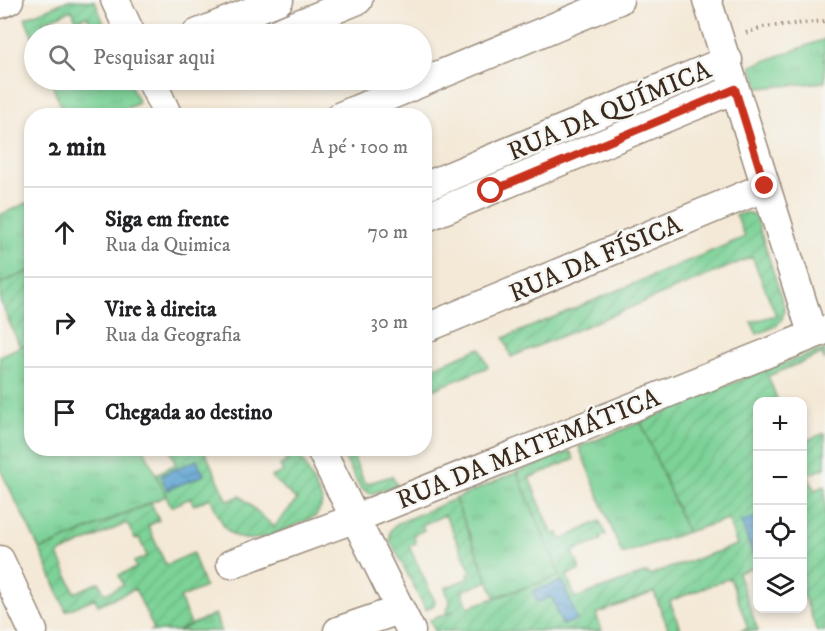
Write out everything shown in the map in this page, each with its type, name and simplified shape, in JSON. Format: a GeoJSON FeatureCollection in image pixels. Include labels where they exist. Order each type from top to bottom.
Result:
{"type":"FeatureCollection","features":[{"type":"Feature","properties":{"kind":"street"},"geometry":{"type":"LineString","coordinates":[[0,4],[9,0]]}},
{"type":"Feature","properties":{"kind":"street"},"geometry":{"type":"LineString","coordinates":[[115,0],[126,24]]}},
{"type":"Feature","properties":{"kind":"street"},"geometry":{"type":"LineString","coordinates":[[220,24],[279,0]]}},
{"type":"Feature","properties":{"kind":"street"},"geometry":{"type":"LineString","coordinates":[[299,24],[358,0]]}},
{"type":"Feature","properties":{"kind":"street"},"geometry":{"type":"LineString","coordinates":[[432,78],[619,0]]}},
{"type":"Feature","properties":{"kind":"street"},"geometry":{"type":"LineString","coordinates":[[707,0],[734,48],[735,89],[765,186],[819,332]]}},
{"type":"Feature","properties":{"kind":"street","name":"RUA DA QUÍMICA"},"geometry":{"type":"LineString","coordinates":[[432,184],[734,48]]}},
{"type":"Feature","properties":{"kind":"street"},"geometry":{"type":"LineString","coordinates":[[432,215],[735,89]]}},
{"type":"Feature","properties":{"kind":"street"},"geometry":{"type":"LineString","coordinates":[[159,90],[165,108]]}},
{"type":"Feature","properties":{"kind":"street"},"geometry":{"type":"LineString","coordinates":[[360,108],[403,90]]}},
{"type":"Feature","properties":{"kind":"street"},"geometry":{"type":"LineString","coordinates":[[476,165],[485,169],[491,181],[491,191]]}},
{"type":"Feature","properties":{"kind":"street","name":"RUA DA FÍSICA"},"geometry":{"type":"LineString","coordinates":[[432,326],[765,186]]}},
{"type":"Feature","properties":{"kind":"street","name":"RUA DA MATEMÁTICA"},"geometry":{"type":"LineString","coordinates":[[231,564],[356,518],[819,332]]}},
{"type":"Feature","properties":{"kind":"street"},"geometry":{"type":"LineString","coordinates":[[324,456],[405,620],[338,631]]}},
{"type":"Feature","properties":{"kind":"street"},"geometry":{"type":"LineString","coordinates":[[0,560],[33,631]]}},
{"type":"Feature","properties":{"kind":"path"},"geometry":{"type":"LineString","coordinates":[[734,48],[763,27],[825,21]]}},
{"type":"Feature","properties":{"kind":"green space"},"geometry":{"type":"Polygon","coordinates":[[[69,0],[95,1],[104,24],[91,24],[87,16],[76,20],[72,10],[43,22],[44,24],[27,24],[25,18],[69,0]]]}},
{"type":"Feature","properties":{"kind":"green space"},"geometry":{"type":"Polygon","coordinates":[[[825,39],[825,82],[760,88],[751,66],[825,39]]]}},
{"type":"Feature","properties":{"kind":"green space"},"geometry":{"type":"Polygon","coordinates":[[[54,90],[133,90],[139,103],[127,108],[62,108],[54,90]]]}},
{"type":"Feature","properties":{"kind":"green space"},"geometry":{"type":"Polygon","coordinates":[[[24,204],[24,274],[0,284],[0,215],[24,204]]]}},
{"type":"Feature","properties":{"kind":"green space"},"geometry":{"type":"Polygon","coordinates":[[[750,213],[756,217],[784,306],[780,322],[773,328],[757,334],[751,322],[776,315],[752,257],[511,357],[504,338],[745,237],[736,215],[750,213]]]}},
{"type":"Feature","properties":{"kind":"green space"},"geometry":{"type":"Polygon","coordinates":[[[24,273],[24,345],[20,347],[0,300],[0,284],[24,273]]]}},
{"type":"Feature","properties":{"kind":"green space"},"geometry":{"type":"Polygon","coordinates":[[[24,345],[24,456],[147,456],[166,496],[40,550],[0,469],[0,356],[24,345]]]}},
{"type":"Feature","properties":{"kind":"green space"},"geometry":{"type":"Polygon","coordinates":[[[480,348],[488,367],[432,390],[432,368],[480,348]]]}},
{"type":"Feature","properties":{"kind":"green space"},"geometry":{"type":"Polygon","coordinates":[[[825,349],[825,361],[822,354],[768,376],[776,397],[753,397],[753,567],[738,573],[758,631],[740,631],[748,628],[730,578],[670,601],[681,631],[669,631],[654,592],[596,614],[602,631],[435,631],[430,620],[454,611],[446,613],[450,603],[445,588],[469,578],[468,574],[471,572],[445,515],[422,525],[424,530],[413,535],[416,543],[409,546],[435,602],[426,610],[390,540],[390,531],[396,524],[455,499],[488,581],[462,591],[468,607],[560,576],[517,472],[570,451],[574,459],[529,478],[553,535],[558,533],[561,540],[600,521],[606,535],[600,537],[601,541],[573,551],[580,570],[567,575],[575,598],[647,572],[649,575],[737,545],[728,519],[687,532],[641,422],[765,370],[825,349]]]}},
{"type":"Feature","properties":{"kind":"green space"},"geometry":{"type":"Polygon","coordinates":[[[641,422],[687,532],[622,554],[579,447],[641,422]]]}},
{"type":"Feature","properties":{"kind":"green space"},"geometry":{"type":"Polygon","coordinates":[[[825,433],[825,468],[808,475],[814,490],[825,486],[825,631],[817,631],[807,605],[807,440],[825,433]]]}},
{"type":"Feature","properties":{"kind":"green space"},"geometry":{"type":"Polygon","coordinates":[[[172,456],[207,456],[228,501],[240,496],[274,527],[297,500],[271,477],[283,472],[280,465],[286,462],[284,456],[300,456],[322,500],[321,507],[316,516],[281,532],[256,539],[244,539],[234,535],[225,527],[210,498],[194,505],[190,498],[171,507],[156,474],[176,464],[172,456]]]}},
{"type":"Feature","properties":{"kind":"green space"},"geometry":{"type":"Polygon","coordinates":[[[344,456],[353,456],[365,484],[392,476],[397,485],[371,494],[361,489],[344,456]]]}},
{"type":"Feature","properties":{"kind":"green space"},"geometry":{"type":"Polygon","coordinates":[[[517,472],[561,576],[495,597],[455,499],[517,472]]]}},
{"type":"Feature","properties":{"kind":"green space"},"geometry":{"type":"Polygon","coordinates":[[[151,503],[159,520],[148,526],[166,565],[193,553],[205,587],[180,598],[191,625],[177,631],[151,631],[154,629],[135,589],[98,605],[95,598],[66,611],[40,550],[151,503]],[[127,523],[58,554],[75,593],[99,582],[105,594],[123,585],[119,575],[136,568],[134,562],[147,556],[139,538],[135,539],[127,523]]]}},
{"type":"Feature","properties":{"kind":"green space"},"geometry":{"type":"Polygon","coordinates":[[[215,614],[221,631],[177,631],[215,614]]]}},
{"type":"Feature","properties":{"kind":"water"},"geometry":{"type":"Polygon","coordinates":[[[197,460],[204,475],[167,490],[161,475],[197,460]]]}},
{"type":"Feature","properties":{"kind":"water"},"geometry":{"type":"Polygon","coordinates":[[[753,518],[753,555],[741,522],[753,518]]]}},
{"type":"Feature","properties":{"kind":"water"},"geometry":{"type":"Polygon","coordinates":[[[563,581],[577,620],[562,625],[552,597],[537,602],[533,591],[563,581]]]}},
{"type":"Feature","properties":{"kind":"route"},"geometry":{"type":"LineString","coordinates":[[491,191],[735,89],[765,186]]}}]}
